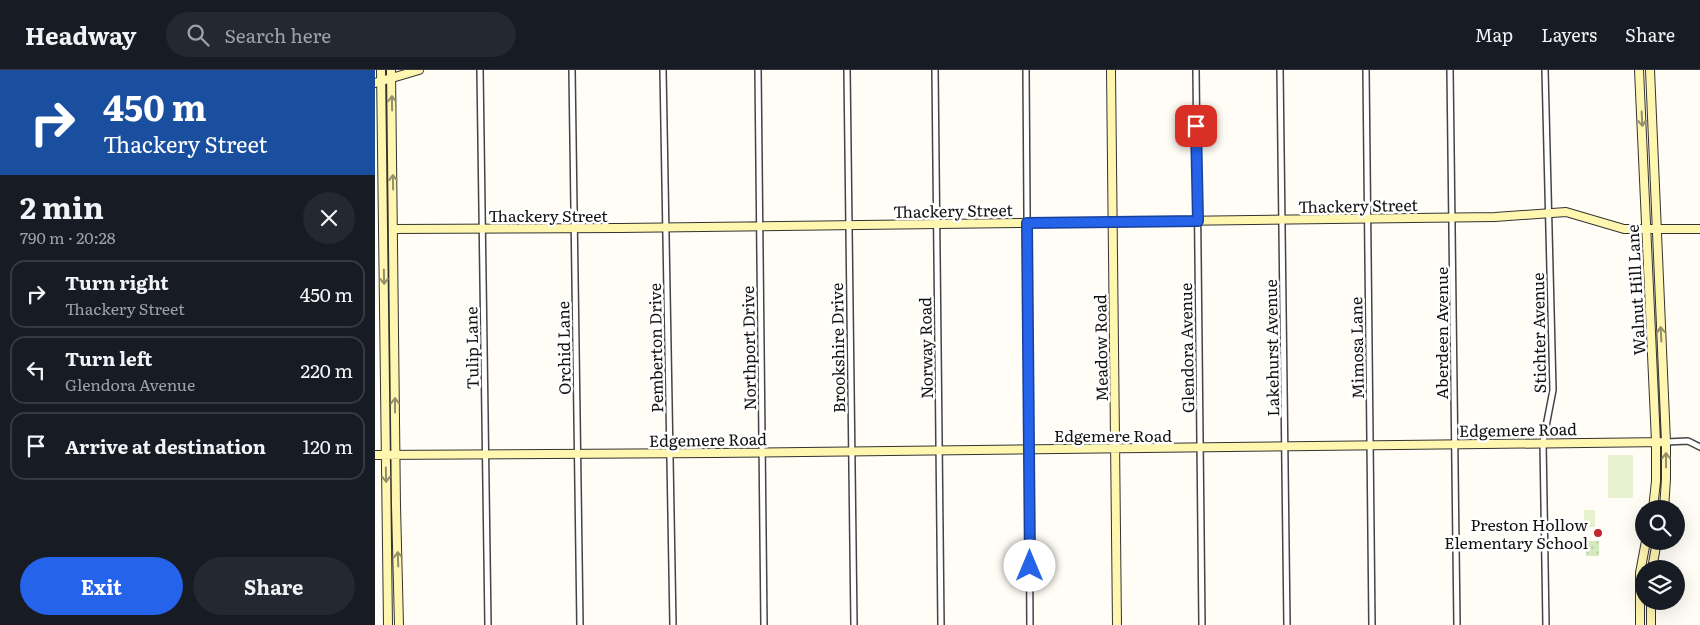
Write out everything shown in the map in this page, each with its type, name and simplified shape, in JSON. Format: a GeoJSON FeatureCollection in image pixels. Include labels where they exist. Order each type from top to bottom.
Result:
{"type":"FeatureCollection","features":[{"type":"Feature","properties":{"kind":"street"},"geometry":{"type":"LineString","coordinates":[[378,82],[391,74],[419,70]]}},
{"type":"Feature","properties":{"kind":"street","name":"Tulip Lane"},"geometry":{"type":"LineString","coordinates":[[480,70],[489,625]]}},
{"type":"Feature","properties":{"kind":"street","name":"Orchid Lane"},"geometry":{"type":"LineString","coordinates":[[571,70],[581,625]]}},
{"type":"Feature","properties":{"kind":"street","name":"Pemberton Drive"},"geometry":{"type":"LineString","coordinates":[[663,70],[673,625]]}},
{"type":"Feature","properties":{"kind":"street","name":"Northport Drive"},"geometry":{"type":"LineString","coordinates":[[758,70],[764,625]]}},
{"type":"Feature","properties":{"kind":"street","name":"Brookshire Drive"},"geometry":{"type":"LineString","coordinates":[[847,70],[853,625]]}},
{"type":"Feature","properties":{"kind":"street","name":"Norway Road"},"geometry":{"type":"LineString","coordinates":[[935,70],[941,625]]}},
{"type":"Feature","properties":{"kind":"street"},"geometry":{"type":"LineString","coordinates":[[1026,70],[1031,625]]}},
{"type":"Feature","properties":{"kind":"street","name":"Meadow Road"},"geometry":{"type":"LineString","coordinates":[[1111,70],[1117,625]]}},
{"type":"Feature","properties":{"kind":"street","name":"Glendora Avenue"},"geometry":{"type":"LineString","coordinates":[[1196,70],[1202,625]]}},
{"type":"Feature","properties":{"kind":"street","name":"Lakehurst Avenue"},"geometry":{"type":"LineString","coordinates":[[1280,70],[1287,625]]}},
{"type":"Feature","properties":{"kind":"street","name":"Mimosa Lane"},"geometry":{"type":"LineString","coordinates":[[1366,70],[1372,625]]}},
{"type":"Feature","properties":{"kind":"street","name":"Aberdeen Avenue"},"geometry":{"type":"LineString","coordinates":[[1450,70],[1457,625]]}},
{"type":"Feature","properties":{"kind":"street","name":"Stichter Avenue"},"geometry":{"type":"LineString","coordinates":[[1545,70],[1553,390],[1543,442],[1546,625]]}},
{"type":"Feature","properties":{"kind":"street","name":"Walnut Hill Lane"},"geometry":{"type":"LineString","coordinates":[[1639,70],[1656,442],[1654,500]]}},
{"type":"Feature","properties":{"kind":"street","name":"Walnut Hill Lane"},"geometry":{"type":"LineString","coordinates":[[1650,70],[1666,442],[1664,500]]}},
{"type":"Feature","properties":{"kind":"street"},"geometry":{"type":"LineString","coordinates":[[381,71],[378,82],[385,336],[388,625]]}},
{"type":"Feature","properties":{"kind":"street"},"geometry":{"type":"LineString","coordinates":[[391,74],[395,454],[399,625]]}},
{"type":"Feature","properties":{"kind":"street","name":"Thackery Street"},"geometry":{"type":"LineString","coordinates":[[383,228],[666,228],[1453,218],[1510,217],[1548,212],[1574,213],[1617,227],[1646,230],[1700,229]]}},
{"type":"Feature","properties":{"kind":"street"},"geometry":{"type":"LineString","coordinates":[[385,336],[395,336]]}},
{"type":"Feature","properties":{"kind":"street","name":"Edgemere Road"},"geometry":{"type":"LineString","coordinates":[[375,455],[1200,448],[1688,441],[1700,447]]}},
{"type":"Feature","properties":{"kind":"street"},"geometry":{"type":"LineString","coordinates":[[1640,625],[1640,573],[1644,550]]}},
{"type":"Feature","properties":{"kind":"street"},"geometry":{"type":"LineString","coordinates":[[388,577],[399,576]]}},
{"type":"Feature","properties":{"kind":"street"},"geometry":{"type":"LineString","coordinates":[[1651,610],[1651,625]]}},
{"type":"Feature","properties":{"kind":"green space"},"geometry":{"type":"Polygon","coordinates":[[[1608,455],[1633,455],[1633,498],[1608,498],[1608,455]]]}},
{"type":"Feature","properties":{"kind":"green space"},"geometry":{"type":"Polygon","coordinates":[[[1584,510],[1595,510],[1595,527],[1584,527],[1584,510]]]}},
{"type":"Feature","properties":{"kind":"green space"},"geometry":{"type":"Polygon","coordinates":[[[1586,541],[1599,541],[1599,556],[1586,556],[1586,541]]]}},
{"type":"Feature","properties":{"kind":"place","name":"Preston Hollow Elementary School"},"geometry":{"type":"Point","coordinates":[1598,533]}},
{"type":"Feature","properties":{"kind":"route"},"geometry":{"type":"LineString","coordinates":[[1030,566],[1027,223],[1198,221],[1196,126]]}}]}
